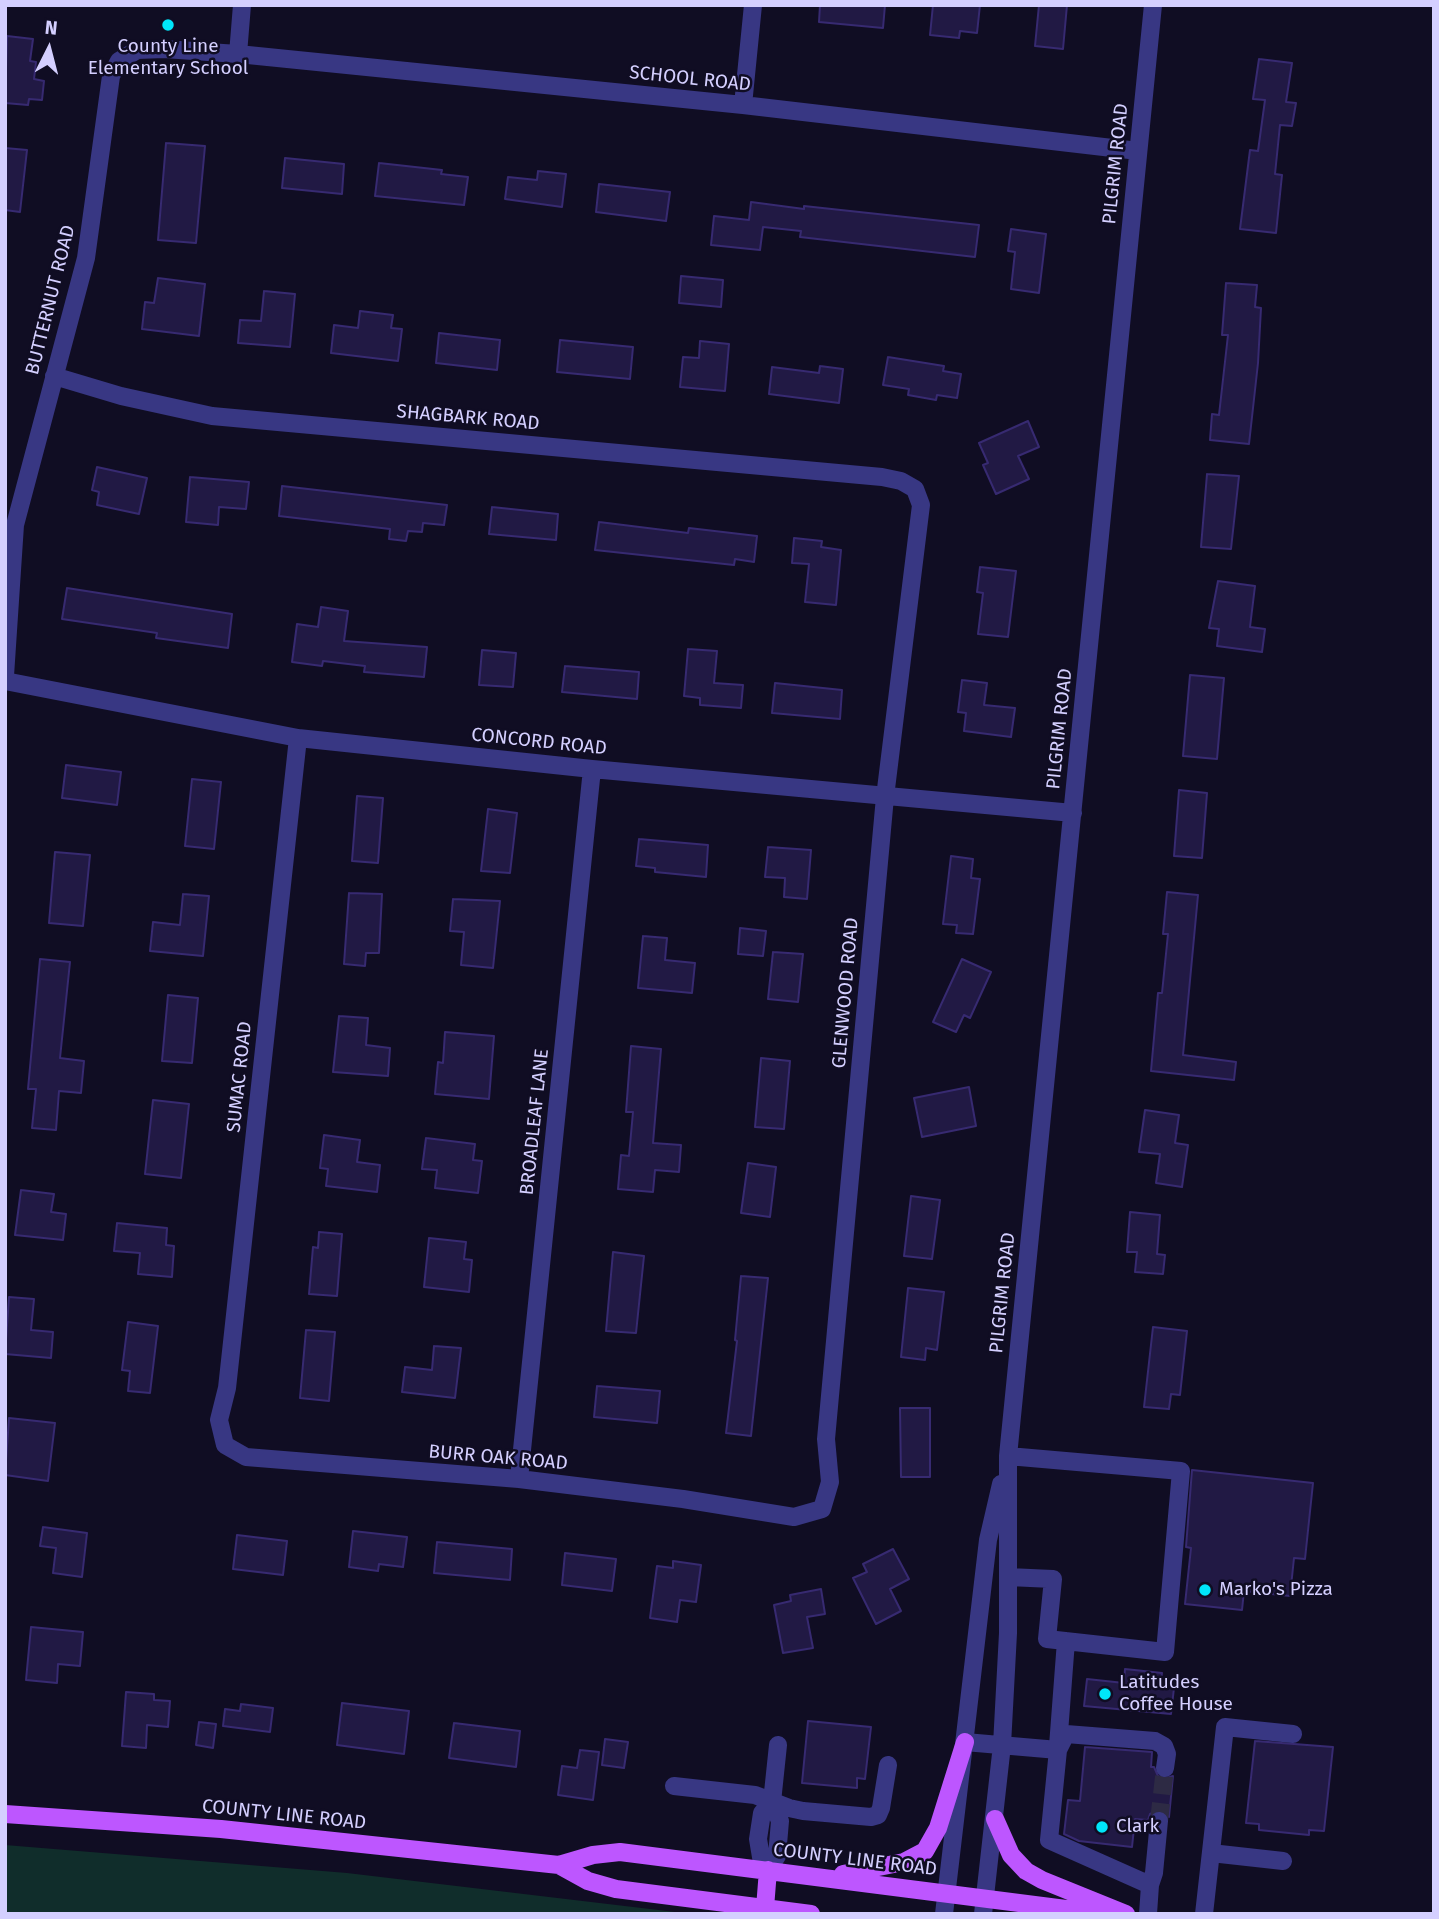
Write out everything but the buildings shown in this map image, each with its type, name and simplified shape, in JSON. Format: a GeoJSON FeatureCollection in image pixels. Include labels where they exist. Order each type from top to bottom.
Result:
{"type":"FeatureCollection","features":[{"type":"Feature","properties":{"kind":"main road"},"geometry":{"type":"LineString","coordinates":[[823,1877],[897,1864],[925,1851],[941,1820],[965,1742]]}},
{"type":"Feature","properties":{"kind":"main road","name":"COUNTY LINE ROAD"},"geometry":{"type":"LineString","coordinates":[[5,1814],[221,1829],[559,1865],[593,1855],[620,1852],[947,1893],[984,1906],[1105,1914]]}},
{"type":"Feature","properties":{"kind":"main road"},"geometry":{"type":"LineString","coordinates":[[995,1819],[1011,1855],[1026,1871],[1126,1914]]}},
{"type":"Feature","properties":{"kind":"main road","name":"COUNTY LINE ROAD"},"geometry":{"type":"LineString","coordinates":[[559,1865],[588,1881],[616,1889],[803,1913]]}},
{"type":"Feature","properties":{"kind":"main road"},"geometry":{"type":"LineString","coordinates":[[765,1908],[768,1870]]}},
{"type":"Feature","properties":{"kind":"street"},"geometry":{"type":"LineString","coordinates":[[238,54],[243,5]]}},
{"type":"Feature","properties":{"kind":"street"},"geometry":{"type":"LineString","coordinates":[[743,105],[753,5]]}},
{"type":"Feature","properties":{"kind":"street","name":"PILGRIM ROAD"},"geometry":{"type":"LineString","coordinates":[[984,1906],[1002,1745],[1009,1577],[1008,1456],[1153,5]]}},
{"type":"Feature","properties":{"kind":"street","name":"BUTTERNUT ROAD"},"geometry":{"type":"LineString","coordinates":[[5,679],[15,525],[86,258],[111,76],[119,61],[137,50],[238,54]]}},
{"type":"Feature","properties":{"kind":"street","name":"SCHOOL ROAD"},"geometry":{"type":"LineString","coordinates":[[238,54],[743,105],[1138,151]]}},
{"type":"Feature","properties":{"kind":"street","name":"SHAGBARK ROAD"},"geometry":{"type":"LineString","coordinates":[[54,376],[121,396],[212,416],[882,477]]}},
{"type":"Feature","properties":{"kind":"street","name":"GLENWOOD ROAD"},"geometry":{"type":"LineString","coordinates":[[794,1517],[822,1509],[830,1482],[826,1438],[885,797],[920,505],[915,489],[901,481],[882,477]]}},
{"type":"Feature","properties":{"kind":"street","name":"CONCORD ROAD"},"geometry":{"type":"LineString","coordinates":[[5,679],[298,738],[592,769],[1073,813]]}},
{"type":"Feature","properties":{"kind":"street","name":"SUMAC ROAD"},"geometry":{"type":"LineString","coordinates":[[219,1420],[227,1388],[298,738]]}},
{"type":"Feature","properties":{"kind":"street","name":"BROADLEAF LANE"},"geometry":{"type":"LineString","coordinates":[[519,1479],[592,769]]}},
{"type":"Feature","properties":{"kind":"street","name":"BURR OAK ROAD"},"geometry":{"type":"LineString","coordinates":[[219,1420],[225,1445],[246,1457],[519,1479],[683,1499],[794,1517]]}},
{"type":"Feature","properties":{"kind":"street"},"geometry":{"type":"LineString","coordinates":[[1008,1456],[1181,1471],[1165,1652],[1047,1639],[1053,1579],[1009,1577]]}},
{"type":"Feature","properties":{"kind":"street","name":"PILGRIM ROAD"},"geometry":{"type":"LineString","coordinates":[[944,1914],[988,1540],[1008,1456]]}},
{"type":"Feature","properties":{"kind":"street"},"geometry":{"type":"LineString","coordinates":[[1066,1641],[1049,1840],[1150,1885]]}},
{"type":"Feature","properties":{"kind":"street"},"geometry":{"type":"LineString","coordinates":[[1204,1914],[1225,1727],[1293,1734]]}},
{"type":"Feature","properties":{"kind":"street"},"geometry":{"type":"LineString","coordinates":[[1058,1750],[1066,1734],[1155,1741],[1164,1746],[1167,1754],[1166,1768]]}},
{"type":"Feature","properties":{"kind":"street"},"geometry":{"type":"LineString","coordinates":[[965,1742],[1058,1750]]}},
{"type":"Feature","properties":{"kind":"street"},"geometry":{"type":"LineString","coordinates":[[768,1870],[761,1857],[758,1839],[762,1813],[772,1802],[778,1745]]}},
{"type":"Feature","properties":{"kind":"street"},"geometry":{"type":"LineString","coordinates":[[674,1786],[751,1794],[803,1811],[865,1818],[874,1817],[880,1812],[888,1765]]}},
{"type":"Feature","properties":{"kind":"street"},"geometry":{"type":"LineString","coordinates":[[1148,1914],[1159,1821]]}},
{"type":"Feature","properties":{"kind":"street"},"geometry":{"type":"LineString","coordinates":[[1211,1853],[1283,1861]]}},
{"type":"Feature","properties":{"kind":"green space"},"geometry":{"type":"Polygon","coordinates":[[[5,1845],[347,1873],[692,1914],[5,1914],[5,1845]]]}},
{"type":"Feature","properties":{"kind":"tunnel"},"geometry":{"type":"LineString","coordinates":[[1159,1821],[1165,1768]]}},
{"type":"Feature","properties":{"kind":"place","name":"County Line Elementary School"},"geometry":{"type":"Point","coordinates":[168,25]}},
{"type":"Feature","properties":{"kind":"place","name":"Marko's Pizza"},"geometry":{"type":"Point","coordinates":[1205,1590]}},
{"type":"Feature","properties":{"kind":"place","name":"Latitudes Coffee House"},"geometry":{"type":"Point","coordinates":[1105,1694]}},
{"type":"Feature","properties":{"kind":"place","name":"Clark"},"geometry":{"type":"Point","coordinates":[1102,1827]}}]}
